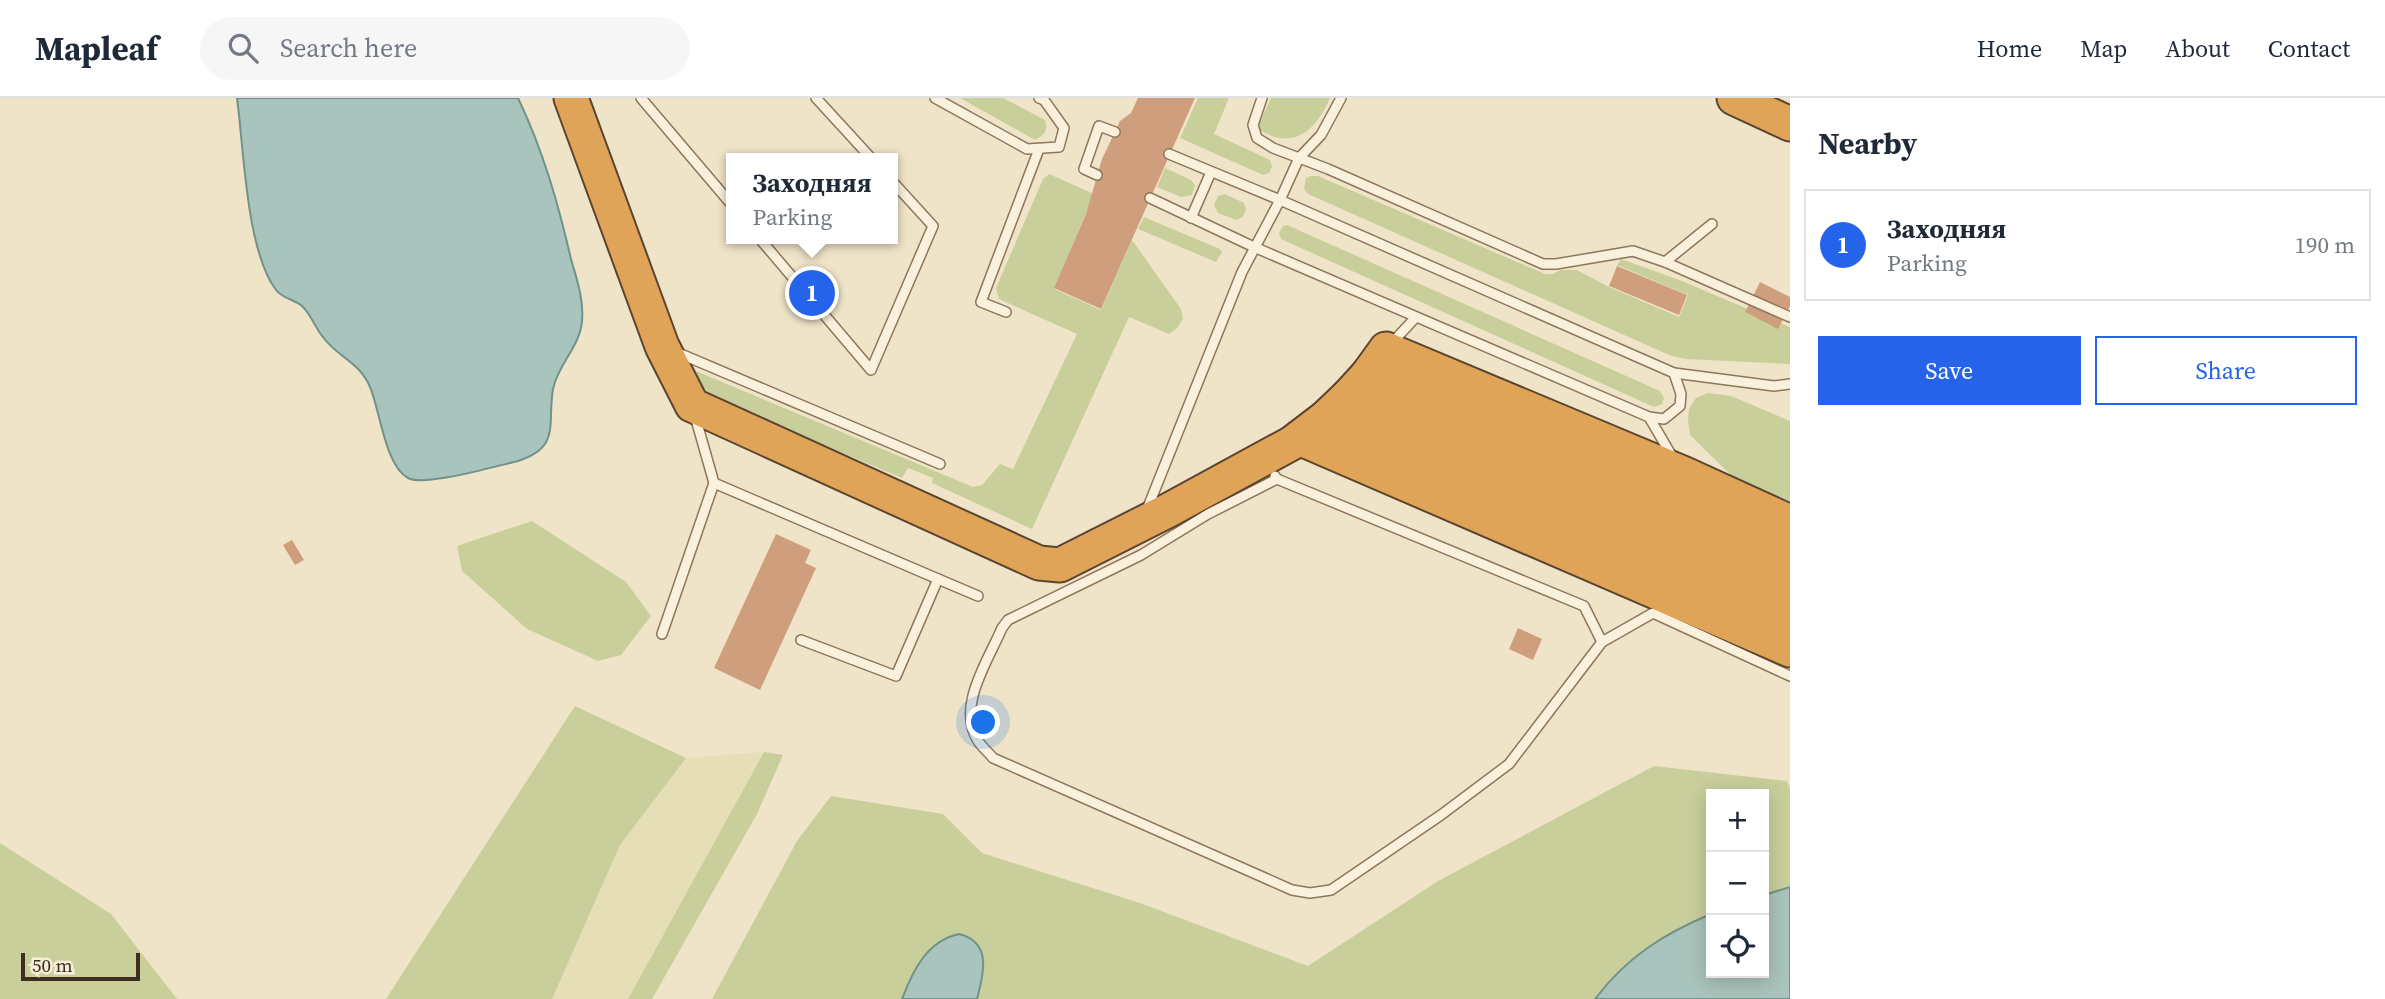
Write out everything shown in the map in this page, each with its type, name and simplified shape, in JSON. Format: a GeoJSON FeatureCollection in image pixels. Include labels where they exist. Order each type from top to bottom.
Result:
{"type":"FeatureCollection","features":[{"type":"Feature","properties":{"kind":"highway"},"geometry":{"type":"LineString","coordinates":[[571,98],[662,346],[692,405],[1039,563],[1060,565],[1141,539],[1340,400],[1685,474],[1790,522]]}},
{"type":"Feature","properties":{"kind":"highway"},"geometry":{"type":"LineString","coordinates":[[1734,98],[1790,124]]}},
{"type":"Feature","properties":{"kind":"highway"},"geometry":{"type":"LineString","coordinates":[[1340,400],[1790,541]]}},
{"type":"Feature","properties":{"kind":"highway"},"geometry":{"type":"LineString","coordinates":[[1340,400],[1790,553]]}},
{"type":"Feature","properties":{"kind":"highway"},"geometry":{"type":"LineString","coordinates":[[1340,400],[1790,568]]}},
{"type":"Feature","properties":{"kind":"highway"},"geometry":{"type":"LineString","coordinates":[[1340,400],[1790,584]]}},
{"type":"Feature","properties":{"kind":"highway"},"geometry":{"type":"LineString","coordinates":[[1340,400],[1790,601]]}},
{"type":"Feature","properties":{"kind":"highway"},"geometry":{"type":"LineString","coordinates":[[1340,400],[1790,617]]}},
{"type":"Feature","properties":{"kind":"highway"},"geometry":{"type":"LineString","coordinates":[[1340,400],[1790,633]]}},
{"type":"Feature","properties":{"kind":"highway"},"geometry":{"type":"LineString","coordinates":[[1340,400],[1790,650]]}},
{"type":"Feature","properties":{"kind":"lane"},"geometry":{"type":"LineString","coordinates":[[641,98],[726,198]]}},
{"type":"Feature","properties":{"kind":"lane"},"geometry":{"type":"LineString","coordinates":[[816,98],[866,153]]}},
{"type":"Feature","properties":{"kind":"lane"},"geometry":{"type":"LineString","coordinates":[[935,98],[1027,149],[1059,148],[1064,128],[1040,98]]}},
{"type":"Feature","properties":{"kind":"lane"},"geometry":{"type":"LineString","coordinates":[[1262,98],[1253,125],[1257,138],[1273,148],[1543,264],[1633,251],[1665,262],[1790,317]]}},
{"type":"Feature","properties":{"kind":"lane"},"geometry":{"type":"LineString","coordinates":[[1141,539],[1254,247],[1299,158],[1321,135],[1341,98]]}},
{"type":"Feature","properties":{"kind":"lane"},"geometry":{"type":"LineString","coordinates":[[1097,176],[1084,169],[1099,126],[1115,132]]}},
{"type":"Feature","properties":{"kind":"lane"},"geometry":{"type":"LineString","coordinates":[[1006,312],[981,302],[1039,149]]}},
{"type":"Feature","properties":{"kind":"lane"},"geometry":{"type":"LineString","coordinates":[[1169,154],[1674,373],[1774,386],[1790,384]]}},
{"type":"Feature","properties":{"kind":"lane"},"geometry":{"type":"LineString","coordinates":[[1191,218],[1211,172]]}},
{"type":"Feature","properties":{"kind":"lane"},"geometry":{"type":"LineString","coordinates":[[764,244],[871,370],[933,226],[898,188]]}},
{"type":"Feature","properties":{"kind":"lane"},"geometry":{"type":"LineString","coordinates":[[1150,198],[1254,247],[1649,417],[1664,419],[1680,406],[1681,394],[1674,373]]}},
{"type":"Feature","properties":{"kind":"lane"},"geometry":{"type":"LineString","coordinates":[[1665,262],[1712,224]]}},
{"type":"Feature","properties":{"kind":"lane"},"geometry":{"type":"LineString","coordinates":[[1277,479],[1276,468],[1280,456],[1340,400],[1416,317]]}},
{"type":"Feature","properties":{"kind":"lane"},"geometry":{"type":"LineString","coordinates":[[662,346],[940,464]]}},
{"type":"Feature","properties":{"kind":"lane"},"geometry":{"type":"LineString","coordinates":[[662,634],[713,482],[692,405]]}},
{"type":"Feature","properties":{"kind":"lane"},"geometry":{"type":"LineString","coordinates":[[1649,417],[1685,474]]}},
{"type":"Feature","properties":{"kind":"lane"},"geometry":{"type":"LineString","coordinates":[[1602,642],[1584,606],[1277,479],[1208,514],[1141,539],[1008,620],[970,701],[970,717],[977,740],[993,758],[1292,890],[1310,893],[1331,890],[1441,815],[1509,764],[1602,642],[1653,613],[1790,676]]}},
{"type":"Feature","properties":{"kind":"lane"},"geometry":{"type":"LineString","coordinates":[[713,482],[978,596]]}},
{"type":"Feature","properties":{"kind":"lane"},"geometry":{"type":"LineString","coordinates":[[801,640],[895,676],[938,579]]}},
{"type":"Feature","properties":{"kind":"shaded area"},"geometry":{"type":"Polygon","coordinates":[[[764,752],[628,999],[552,999],[620,845],[686,758],[764,752]]]}},
{"type":"Feature","properties":{"kind":"green space"},"geometry":{"type":"Polygon","coordinates":[[[960,98],[1003,98],[1045,120],[1045,132],[1035,140],[960,98]]]}},
{"type":"Feature","properties":{"kind":"green space"},"geometry":{"type":"Polygon","coordinates":[[[1198,98],[1229,98],[1214,134],[1270,160],[1272,167],[1269,173],[1263,175],[1180,138],[1198,98]]]}},
{"type":"Feature","properties":{"kind":"green space"},"geometry":{"type":"Polygon","coordinates":[[[1271,98],[1330,98],[1317,121],[1305,133],[1289,138],[1276,137],[1257,129],[1271,98]]]}},
{"type":"Feature","properties":{"kind":"green space"},"geometry":{"type":"Polygon","coordinates":[[[1165,168],[1191,180],[1195,185],[1192,195],[1181,197],[1157,187],[1165,168]]]}},
{"type":"Feature","properties":{"kind":"green space"},"geometry":{"type":"Polygon","coordinates":[[[1049,174],[1094,194],[1054,289],[1101,310],[1132,240],[1181,309],[1183,319],[1169,334],[1129,317],[1032,529],[932,483],[933,478],[908,468],[902,478],[701,393],[691,369],[973,487],[982,485],[1000,464],[1013,469],[1077,334],[999,299],[996,288],[1043,179],[1049,174]]]}},
{"type":"Feature","properties":{"kind":"green space"},"geometry":{"type":"Polygon","coordinates":[[[1318,176],[1545,274],[1560,270],[1577,270],[1679,317],[1688,295],[1617,265],[1621,259],[1682,281],[1790,327],[1790,364],[1685,359],[1669,355],[1308,194],[1304,189],[1306,178],[1318,176]]]}},
{"type":"Feature","properties":{"kind":"green space"},"geometry":{"type":"Polygon","coordinates":[[[1225,194],[1244,203],[1246,210],[1243,217],[1236,220],[1218,213],[1214,205],[1218,196],[1225,194]]]}},
{"type":"Feature","properties":{"kind":"green space"},"geometry":{"type":"Polygon","coordinates":[[[1144,217],[1222,252],[1216,262],[1138,229],[1144,217]]]}},
{"type":"Feature","properties":{"kind":"green space"},"geometry":{"type":"Polygon","coordinates":[[[1287,225],[1660,391],[1664,398],[1662,404],[1654,407],[1281,239],[1279,233],[1283,226],[1287,225]]]}},
{"type":"Feature","properties":{"kind":"green space"},"geometry":{"type":"Polygon","coordinates":[[[1708,393],[1731,396],[1790,421],[1790,515],[1741,485],[1690,435],[1689,409],[1696,398],[1708,393]]]}},
{"type":"Feature","properties":{"kind":"green space"},"geometry":{"type":"Polygon","coordinates":[[[532,521],[626,582],[651,616],[621,655],[598,661],[527,629],[462,571],[457,546],[532,521]]]}},
{"type":"Feature","properties":{"kind":"green space"},"geometry":{"type":"Polygon","coordinates":[[[575,706],[686,758],[620,845],[552,999],[386,999],[575,706]]]}},
{"type":"Feature","properties":{"kind":"green space"},"geometry":{"type":"Polygon","coordinates":[[[764,752],[783,755],[757,814],[652,999],[628,999],[764,752]]]}},
{"type":"Feature","properties":{"kind":"green space"},"geometry":{"type":"Polygon","coordinates":[[[1654,766],[1787,781],[1790,789],[1790,887],[1769,893],[1769,789],[1706,789],[1706,916],[1647,948],[1620,971],[1595,999],[977,999],[983,969],[981,951],[969,938],[959,934],[905,992],[902,999],[712,999],[797,841],[831,796],[943,814],[982,853],[1140,903],[1308,966],[1438,881],[1654,766]]]}},
{"type":"Feature","properties":{"kind":"green space"},"geometry":{"type":"Polygon","coordinates":[[[0,843],[111,914],[177,999],[0,999],[0,843]]]}},
{"type":"Feature","properties":{"kind":"water"},"geometry":{"type":"Polygon","coordinates":[[[237,98],[518,98],[549,177],[582,305],[580,330],[553,389],[549,433],[541,449],[518,461],[444,478],[417,480],[400,472],[384,437],[374,397],[365,378],[329,344],[302,306],[276,290],[266,272],[252,225],[237,98]]]}},
{"type":"Feature","properties":{"kind":"water"},"geometry":{"type":"Polygon","coordinates":[[[1790,887],[1790,999],[1595,999],[1620,971],[1647,948],[1706,916],[1706,978],[1769,978],[1769,893],[1790,887]]]}},
{"type":"Feature","properties":{"kind":"water"},"geometry":{"type":"Polygon","coordinates":[[[959,934],[970,938],[981,951],[983,969],[977,999],[902,999],[916,968],[930,950],[938,943],[959,934]]]}},
{"type":"Feature","properties":{"kind":"building"},"geometry":{"type":"Polygon","coordinates":[[[1138,98],[1195,98],[1101,309],[1054,288],[1086,214],[1102,159],[1120,121],[1131,113],[1138,98]]]}},
{"type":"Feature","properties":{"kind":"building"},"geometry":{"type":"Polygon","coordinates":[[[1617,266],[1687,295],[1679,315],[1609,286],[1617,266]]]}},
{"type":"Feature","properties":{"kind":"building"},"geometry":{"type":"Polygon","coordinates":[[[1760,282],[1790,297],[1790,306],[1778,329],[1745,312],[1760,282]]]}},
{"type":"Feature","properties":{"kind":"building"},"geometry":{"type":"Polygon","coordinates":[[[776,534],[811,550],[805,563],[816,568],[760,690],[714,668],[776,534]]]}},
{"type":"Feature","properties":{"kind":"building"},"geometry":{"type":"Polygon","coordinates":[[[292,540],[304,560],[295,565],[283,545],[292,540]]]}},
{"type":"Feature","properties":{"kind":"building"},"geometry":{"type":"Polygon","coordinates":[[[1518,628],[1542,639],[1533,660],[1509,649],[1518,628]]]}},
{"type":"Feature","properties":{"kind":"place","name":"Заходняя"},"geometry":{"type":"Point","coordinates":[812,293]}}]}
